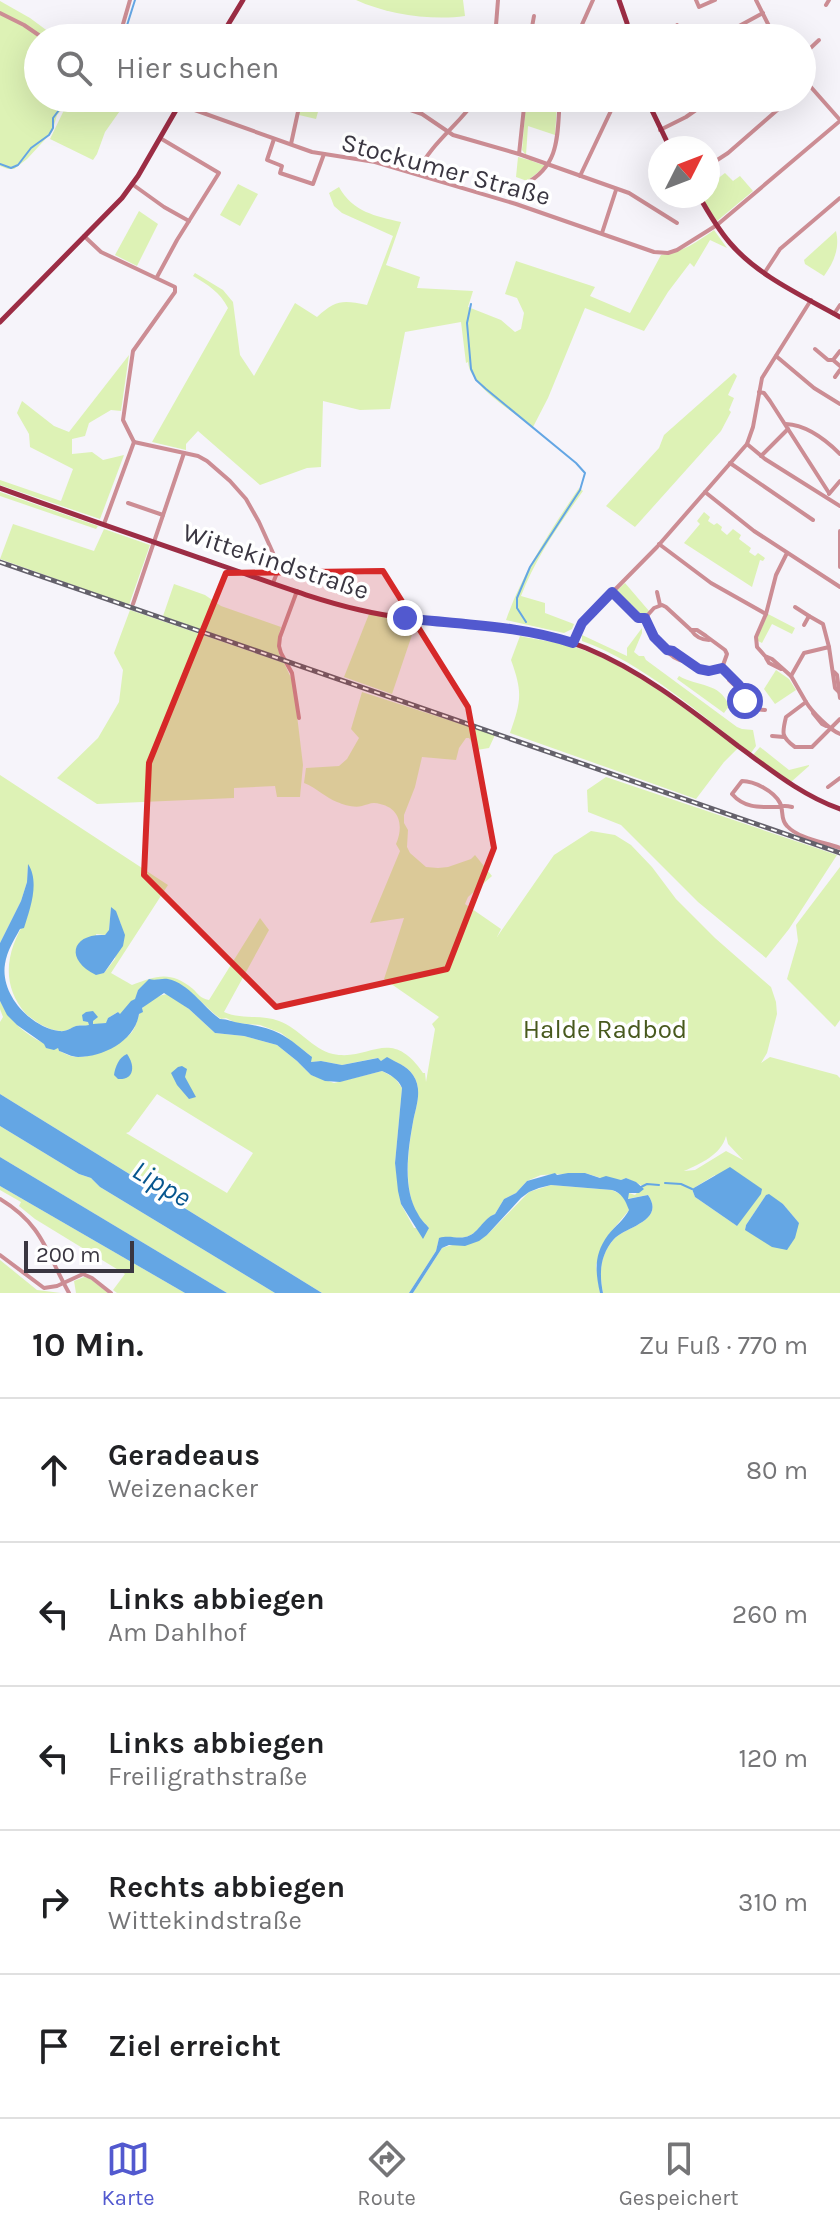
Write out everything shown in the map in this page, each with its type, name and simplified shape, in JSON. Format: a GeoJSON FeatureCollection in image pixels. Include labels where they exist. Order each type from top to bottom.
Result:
{"type":"FeatureCollection","features":[{"type":"Feature","properties":{"kind":"main road"},"geometry":{"type":"LineString","coordinates":[[228,24],[243,0]]}},
{"type":"Feature","properties":{"kind":"main road"},"geometry":{"type":"LineString","coordinates":[[619,0],[627,24]]}},
{"type":"Feature","properties":{"kind":"main road"},"geometry":{"type":"LineString","coordinates":[[0,322],[132,184],[175,112]]}},
{"type":"Feature","properties":{"kind":"main road"},"geometry":{"type":"LineString","coordinates":[[652,112],[663,136]]}},
{"type":"Feature","properties":{"kind":"main road"},"geometry":{"type":"LineString","coordinates":[[706,208],[734,248],[765,272],[837,316]]}},
{"type":"Feature","properties":{"kind":"main road","name":"Wittekindstraße"},"geometry":{"type":"LineString","coordinates":[[0,488],[297,591],[379,614],[505,627],[541,633],[573,643],[657,686],[790,785],[840,809]]}},
{"type":"Feature","properties":{"kind":"street"},"geometry":{"type":"LineString","coordinates":[[123,24],[130,0]]}},
{"type":"Feature","properties":{"kind":"street"},"geometry":{"type":"LineString","coordinates":[[496,24],[498,0]]}},
{"type":"Feature","properties":{"kind":"street"},"geometry":{"type":"LineString","coordinates":[[582,24],[593,0]]}},
{"type":"Feature","properties":{"kind":"street"},"geometry":{"type":"LineString","coordinates":[[696,0],[699,7],[715,0]]}},
{"type":"Feature","properties":{"kind":"street"},"geometry":{"type":"LineString","coordinates":[[756,0],[768,24]]}},
{"type":"Feature","properties":{"kind":"street"},"geometry":{"type":"LineString","coordinates":[[0,13],[24,25]]}},
{"type":"Feature","properties":{"kind":"street"},"geometry":{"type":"LineString","coordinates":[[743,24],[763,13]]}},
{"type":"Feature","properties":{"kind":"street"},"geometry":{"type":"LineString","coordinates":[[533,24],[534,16]]}},
{"type":"Feature","properties":{"kind":"street"},"geometry":{"type":"LineString","coordinates":[[816,43],[819,40]]}},
{"type":"Feature","properties":{"kind":"street"},"geometry":{"type":"LineString","coordinates":[[816,93],[840,120]]}},
{"type":"Feature","properties":{"kind":"street","name":"Stockumer Straße"},"geometry":{"type":"LineString","coordinates":[[202,112],[324,154],[375,162],[516,204],[654,252],[668,253],[684,247],[717,225],[840,120]]}},
{"type":"Feature","properties":{"kind":"street"},"geometry":{"type":"LineString","coordinates":[[291,144],[298,112]]}},
{"type":"Feature","properties":{"kind":"street"},"geometry":{"type":"LineString","coordinates":[[416,112],[472,142],[519,154],[629,193],[677,223]]}},
{"type":"Feature","properties":{"kind":"street"},"geometry":{"type":"LineString","coordinates":[[416,174],[424,159],[468,112]]}},
{"type":"Feature","properties":{"kind":"street"},"geometry":{"type":"LineString","coordinates":[[519,154],[524,112]]}},
{"type":"Feature","properties":{"kind":"street"},"geometry":{"type":"LineString","coordinates":[[525,184],[549,164],[555,150],[559,112]]}},
{"type":"Feature","properties":{"kind":"street"},"geometry":{"type":"LineString","coordinates":[[580,176],[608,112]]}},
{"type":"Feature","properties":{"kind":"street"},"geometry":{"type":"LineString","coordinates":[[660,130],[693,112]]}},
{"type":"Feature","properties":{"kind":"street"},"geometry":{"type":"LineString","coordinates":[[720,158],[775,112]]}},
{"type":"Feature","properties":{"kind":"street"},"geometry":{"type":"LineString","coordinates":[[157,277],[219,173],[160,138]]}},
{"type":"Feature","properties":{"kind":"street"},"geometry":{"type":"LineString","coordinates":[[275,138],[267,160],[282,166],[280,173],[313,184],[324,154]]}},
{"type":"Feature","properties":{"kind":"street"},"geometry":{"type":"LineString","coordinates":[[132,184],[189,221]]}},
{"type":"Feature","properties":{"kind":"street"},"geometry":{"type":"LineString","coordinates":[[602,233],[616,189]]}},
{"type":"Feature","properties":{"kind":"street"},"geometry":{"type":"LineString","coordinates":[[765,272],[780,249],[840,198]]}},
{"type":"Feature","properties":{"kind":"street"},"geometry":{"type":"LineString","coordinates":[[84,236],[101,252],[175,287],[175,292],[133,351],[123,420],[134,442],[104,524]]}},
{"type":"Feature","properties":{"kind":"street"},"geometry":{"type":"LineString","coordinates":[[573,643],[582,623],[659,544],[747,444],[765,373],[811,300]]}},
{"type":"Feature","properties":{"kind":"street"},"geometry":{"type":"LineString","coordinates":[[837,316],[840,305]]}},
{"type":"Feature","properties":{"kind":"street"},"geometry":{"type":"LineString","coordinates":[[815,349],[840,368],[835,377]]}},
{"type":"Feature","properties":{"kind":"street"},"geometry":{"type":"LineString","coordinates":[[833,360],[840,351]]}},
{"type":"Feature","properties":{"kind":"street"},"geometry":{"type":"LineString","coordinates":[[776,356],[814,388],[840,404]]}},
{"type":"Feature","properties":{"kind":"street"},"geometry":{"type":"LineString","coordinates":[[759,392],[766,395],[787,426],[828,495]]}},
{"type":"Feature","properties":{"kind":"street"},"geometry":{"type":"LineString","coordinates":[[787,426],[804,429],[840,454]]}},
{"type":"Feature","properties":{"kind":"street"},"geometry":{"type":"LineString","coordinates":[[761,456],[787,426]]}},
{"type":"Feature","properties":{"kind":"street"},"geometry":{"type":"LineString","coordinates":[[134,442],[203,457],[230,481],[246,499],[278,564],[273,583]]}},
{"type":"Feature","properties":{"kind":"street"},"geometry":{"type":"LineString","coordinates":[[747,444],[761,456],[828,495],[840,506]]}},
{"type":"Feature","properties":{"kind":"street"},"geometry":{"type":"LineString","coordinates":[[133,604],[184,453]]}},
{"type":"Feature","properties":{"kind":"street"},"geometry":{"type":"LineString","coordinates":[[730,463],[813,520]]}},
{"type":"Feature","properties":{"kind":"street"},"geometry":{"type":"LineString","coordinates":[[828,495],[840,481]]}},
{"type":"Feature","properties":{"kind":"street"},"geometry":{"type":"LineString","coordinates":[[704,491],[743,524],[840,587]]}},
{"type":"Feature","properties":{"kind":"street"},"geometry":{"type":"LineString","coordinates":[[128,503],[163,515]]}},
{"type":"Feature","properties":{"kind":"street"},"geometry":{"type":"LineString","coordinates":[[840,531],[840,567]]}},
{"type":"Feature","properties":{"kind":"street"},"geometry":{"type":"LineString","coordinates":[[659,544],[715,585],[766,614]]}},
{"type":"Feature","properties":{"kind":"street"},"geometry":{"type":"LineString","coordinates":[[787,553],[778,569],[766,614],[755,640],[757,647],[791,676],[812,711],[840,734]]}},
{"type":"Feature","properties":{"kind":"street"},"geometry":{"type":"LineString","coordinates":[[297,591],[279,646],[292,673],[299,718]]}},
{"type":"Feature","properties":{"kind":"street"},"geometry":{"type":"LineString","coordinates":[[612,592],[638,618],[645,618],[660,605]]}},
{"type":"Feature","properties":{"kind":"street"},"geometry":{"type":"LineString","coordinates":[[657,592],[660,605]]}},
{"type":"Feature","properties":{"kind":"street"},"geometry":{"type":"LineString","coordinates":[[660,605],[691,630],[697,630],[723,648],[726,652],[722,668]]}},
{"type":"Feature","properties":{"kind":"street"},"geometry":{"type":"LineString","coordinates":[[795,607],[825,627],[835,688],[840,698]]}},
{"type":"Feature","properties":{"kind":"street"},"geometry":{"type":"LineString","coordinates":[[804,625],[809,616]]}},
{"type":"Feature","properties":{"kind":"street"},"geometry":{"type":"LineString","coordinates":[[645,618],[654,637],[667,650],[704,670],[722,668]]}},
{"type":"Feature","properties":{"kind":"street"},"geometry":{"type":"LineString","coordinates":[[791,676],[804,653],[829,647]]}},
{"type":"Feature","properties":{"kind":"street"},"geometry":{"type":"LineString","coordinates":[[722,668],[729,680],[741,690],[745,708]]}},
{"type":"Feature","properties":{"kind":"street"},"geometry":{"type":"LineString","coordinates":[[784,737],[786,717],[806,702]]}},
{"type":"Feature","properties":{"kind":"street"},"geometry":{"type":"LineString","coordinates":[[730,707],[765,710]]}},
{"type":"Feature","properties":{"kind":"street"},"geometry":{"type":"LineString","coordinates":[[772,736],[784,737],[795,747],[812,747],[840,719]]}},
{"type":"Feature","properties":{"kind":"street"},"geometry":{"type":"LineString","coordinates":[[828,787],[840,778]]}},
{"type":"Feature","properties":{"kind":"street"},"geometry":{"type":"LineString","coordinates":[[792,807],[781,806],[754,807],[732,794],[738,784],[745,780],[765,789],[777,799],[781,806],[783,821],[790,829],[840,848]]}},
{"type":"Feature","properties":{"kind":"street"},"geometry":{"type":"LineString","coordinates":[[0,1199],[22,1214],[39,1233],[69,1293]]}},
{"type":"Feature","properties":{"kind":"street"},"geometry":{"type":"LineString","coordinates":[[0,1255],[39,1286],[48,1288],[80,1275],[89,1276],[111,1293]]}},
{"type":"Feature","properties":{"kind":"highlighted area"},"geometry":{"type":"Polygon","coordinates":[[[383,571],[468,707],[494,848],[447,969],[276,1007],[144,875],[149,763],[226,573],[383,571]]]}},
{"type":"Feature","properties":{"kind":"green space"},"geometry":{"type":"Polygon","coordinates":[[[356,0],[463,0],[465,16],[438,18],[409,15],[356,0]]]}},
{"type":"Feature","properties":{"kind":"green space"},"geometry":{"type":"Polygon","coordinates":[[[0,1],[38,24],[24,24],[24,112],[60,112],[52,132],[27,159],[14,169],[0,166],[0,1]]]}},
{"type":"Feature","properties":{"kind":"green space"},"geometry":{"type":"Polygon","coordinates":[[[63,112],[119,112],[105,132],[93,160],[50,139],[63,112]]]}},
{"type":"Feature","properties":{"kind":"green space"},"geometry":{"type":"Polygon","coordinates":[[[300,112],[318,112],[316,119],[299,115],[300,112]]]}},
{"type":"Feature","properties":{"kind":"green space"},"geometry":{"type":"Polygon","coordinates":[[[525,112],[557,112],[555,135],[528,126],[526,155],[522,150],[525,112]]]}},
{"type":"Feature","properties":{"kind":"green space"},"geometry":{"type":"Polygon","coordinates":[[[518,157],[543,165],[546,163],[546,166],[527,181],[516,177],[518,157]]]}},
{"type":"Feature","properties":{"kind":"green space"},"geometry":{"type":"Polygon","coordinates":[[[725,173],[733,181],[740,176],[753,191],[717,221],[708,208],[720,208],[720,177],[725,173]]]}},
{"type":"Feature","properties":{"kind":"green space"},"geometry":{"type":"Polygon","coordinates":[[[238,184],[258,194],[240,226],[220,215],[238,184]]]}},
{"type":"Feature","properties":{"kind":"green space"},"geometry":{"type":"Polygon","coordinates":[[[339,187],[358,207],[401,222],[386,265],[420,277],[417,288],[473,291],[468,307],[501,320],[515,332],[521,329],[524,313],[517,298],[505,294],[516,261],[595,287],[590,296],[630,313],[661,255],[683,249],[714,230],[727,248],[710,240],[694,267],[690,263],[668,292],[644,331],[585,308],[533,427],[476,381],[466,363],[461,322],[405,332],[390,409],[360,410],[323,401],[321,467],[307,468],[260,485],[198,431],[186,444],[186,450],[152,442],[228,308],[217,293],[193,276],[195,273],[223,290],[233,302],[240,355],[254,376],[295,303],[317,317],[340,303],[367,305],[393,236],[342,213],[334,206],[329,193],[339,187]]]}},
{"type":"Feature","properties":{"kind":"green space"},"geometry":{"type":"Polygon","coordinates":[[[139,211],[158,224],[137,266],[115,255],[139,211]]]}},
{"type":"Feature","properties":{"kind":"green space"},"geometry":{"type":"Polygon","coordinates":[[[836,231],[835,255],[824,276],[805,264],[804,260],[836,231]]]}},
{"type":"Feature","properties":{"kind":"green space"},"geometry":{"type":"Polygon","coordinates":[[[129,355],[121,411],[111,410],[89,423],[85,436],[72,439],[72,454],[92,452],[103,460],[124,455],[100,519],[0,485],[0,480],[61,501],[73,469],[30,447],[29,434],[17,413],[22,401],[54,426],[69,432],[129,355]]]}},
{"type":"Feature","properties":{"kind":"green space"},"geometry":{"type":"Polygon","coordinates":[[[734,373],[737,376],[728,395],[734,398],[731,412],[721,431],[635,527],[606,506],[659,448],[664,435],[734,373]]]}},
{"type":"Feature","properties":{"kind":"green space"},"geometry":{"type":"Polygon","coordinates":[[[579,488],[583,491],[541,555],[521,596],[545,603],[545,613],[574,624],[572,629],[564,633],[506,620],[529,568],[579,488]]]}},
{"type":"Feature","properties":{"kind":"green space"},"geometry":{"type":"Polygon","coordinates":[[[0,492],[98,526],[96,529],[0,496],[0,492]]]}},
{"type":"Feature","properties":{"kind":"green space"},"geometry":{"type":"Polygon","coordinates":[[[704,512],[710,517],[708,521],[714,525],[717,523],[727,535],[733,529],[741,535],[739,539],[751,548],[749,552],[765,558],[760,560],[752,587],[684,543],[700,524],[697,521],[704,512]]]}},
{"type":"Feature","properties":{"kind":"green space"},"geometry":{"type":"Polygon","coordinates":[[[13,524],[94,551],[104,529],[150,545],[129,605],[0,559],[13,524]]]}},
{"type":"Feature","properties":{"kind":"green space"},"geometry":{"type":"Polygon","coordinates":[[[625,583],[649,611],[643,616],[637,614],[639,612],[631,604],[628,606],[616,591],[625,583]]]}},
{"type":"Feature","properties":{"kind":"green space"},"geometry":{"type":"Polygon","coordinates":[[[174,584],[205,595],[221,606],[281,627],[278,650],[281,658],[163,616],[174,584]]]}},
{"type":"Feature","properties":{"kind":"green space"},"geometry":{"type":"Polygon","coordinates":[[[130,610],[284,663],[293,682],[303,765],[300,797],[277,797],[275,786],[234,788],[234,798],[97,804],[57,778],[98,738],[119,702],[123,670],[114,653],[130,610]]]}},
{"type":"Feature","properties":{"kind":"green space"},"geometry":{"type":"Polygon","coordinates":[[[369,614],[416,623],[392,694],[344,677],[369,614]]]}},
{"type":"Feature","properties":{"kind":"green space"},"geometry":{"type":"Polygon","coordinates":[[[768,614],[795,628],[792,634],[772,624],[762,643],[756,640],[768,614]]]}},
{"type":"Feature","properties":{"kind":"green space"},"geometry":{"type":"Polygon","coordinates":[[[642,628],[634,652],[644,656],[737,727],[753,730],[756,746],[751,753],[649,676],[582,641],[582,635],[627,656],[627,648],[642,628]]]}},
{"type":"Feature","properties":{"kind":"green space"},"geometry":{"type":"Polygon","coordinates":[[[520,636],[575,647],[619,666],[660,691],[738,748],[696,799],[510,733],[519,697],[511,660],[520,636]]]}},
{"type":"Feature","properties":{"kind":"green space"},"geometry":{"type":"Polygon","coordinates":[[[776,670],[789,679],[796,690],[775,704],[764,689],[776,670]]]}},
{"type":"Feature","properties":{"kind":"green space"},"geometry":{"type":"Polygon","coordinates":[[[679,676],[714,689],[729,706],[724,713],[677,679],[679,676]]]}},
{"type":"Feature","properties":{"kind":"green space","name":"Halde Radbod"},"geometry":{"type":"Polygon","coordinates":[[[362,692],[495,735],[489,748],[477,750],[466,738],[456,760],[422,757],[404,823],[408,830],[407,847],[410,853],[426,867],[448,867],[475,855],[492,876],[468,897],[465,904],[501,929],[497,937],[554,855],[591,831],[615,835],[631,845],[676,899],[771,987],[777,1014],[767,1053],[761,1063],[770,1057],[840,1078],[840,1293],[603,1293],[601,1271],[606,1251],[614,1239],[648,1217],[652,1204],[648,1195],[627,1199],[629,1193],[635,1195],[643,1186],[626,1178],[601,1178],[585,1173],[541,1175],[527,1181],[516,1193],[504,1199],[495,1214],[470,1236],[439,1238],[436,1251],[409,1293],[322,1293],[0,1094],[0,1022],[3,1017],[0,1001],[17,1025],[31,1036],[68,1055],[83,1057],[121,1042],[132,1032],[147,1004],[168,994],[215,1033],[244,1036],[277,1045],[311,1075],[334,1083],[382,1071],[395,1078],[402,1088],[395,1163],[401,1204],[414,1228],[429,1228],[417,1214],[408,1180],[408,1156],[418,1092],[413,1075],[404,1067],[388,1058],[342,1065],[311,1062],[311,1056],[281,1033],[260,1025],[221,1019],[185,988],[162,979],[138,990],[136,999],[120,1015],[118,1012],[108,1018],[107,1023],[93,1025],[93,1021],[88,1022],[90,1026],[62,1031],[41,1025],[26,1014],[18,1003],[9,979],[14,943],[27,918],[32,887],[28,865],[21,901],[0,943],[0,775],[168,885],[111,973],[132,985],[156,977],[170,977],[185,983],[209,1000],[260,918],[269,930],[224,1012],[279,1021],[333,1054],[358,1054],[380,1048],[400,1051],[425,1073],[426,1082],[435,1029],[432,1024],[439,1017],[384,979],[404,918],[370,923],[400,851],[396,844],[400,829],[397,816],[382,804],[356,807],[340,803],[304,783],[306,768],[339,766],[347,759],[359,738],[351,729],[362,692]],[[111,907],[109,931],[105,935],[96,934],[104,973],[115,959],[121,924],[111,907]],[[157,1094],[126,1133],[227,1193],[253,1153],[157,1094]],[[726,1136],[709,1158],[684,1171],[695,1170],[726,1151],[743,1160],[728,1144],[726,1136]],[[715,1175],[692,1189],[695,1197],[737,1226],[715,1175]],[[766,1195],[745,1230],[799,1223],[783,1204],[766,1195]]]}},
{"type":"Feature","properties":{"kind":"green space"},"geometry":{"type":"Polygon","coordinates":[[[760,747],[789,770],[809,766],[791,782],[753,755],[760,747]]]}},
{"type":"Feature","properties":{"kind":"green space"},"geometry":{"type":"Polygon","coordinates":[[[606,777],[837,855],[789,929],[766,958],[698,902],[621,825],[588,812],[587,790],[606,777]]]}},
{"type":"Feature","properties":{"kind":"green space"},"geometry":{"type":"Polygon","coordinates":[[[840,867],[840,1020],[835,1027],[787,979],[798,941],[796,925],[840,867]]]}},
{"type":"Feature","properties":{"kind":"green space"},"geometry":{"type":"Polygon","coordinates":[[[0,1126],[79,1174],[91,1178],[100,1187],[275,1293],[227,1293],[0,1157],[0,1126]]]}},
{"type":"Feature","properties":{"kind":"green space"},"geometry":{"type":"Polygon","coordinates":[[[551,1185],[612,1190],[622,1195],[630,1209],[609,1234],[596,1265],[600,1293],[413,1293],[442,1248],[487,1235],[529,1192],[551,1185]]]}},
{"type":"Feature","properties":{"kind":"green space"},"geometry":{"type":"Polygon","coordinates":[[[0,1186],[185,1293],[117,1293],[113,1290],[125,1274],[35,1219],[19,1206],[21,1202],[0,1190],[0,1186]]]}},
{"type":"Feature","properties":{"kind":"green space"},"geometry":{"type":"Polygon","coordinates":[[[0,1260],[37,1290],[61,1293],[0,1293],[0,1260]]]}},
{"type":"Feature","properties":{"kind":"green space"},"geometry":{"type":"Polygon","coordinates":[[[84,1277],[108,1293],[76,1293],[74,1281],[84,1277]]]}},
{"type":"Feature","properties":{"kind":"water"},"geometry":{"type":"Polygon","coordinates":[[[28,864],[34,887],[31,904],[24,928],[20,929],[7,955],[5,975],[12,997],[38,1023],[64,1031],[89,1025],[83,1021],[82,1015],[93,1011],[98,1017],[93,1024],[106,1023],[108,1018],[118,1012],[120,1014],[135,999],[138,990],[149,979],[168,979],[190,991],[220,1019],[262,1027],[286,1037],[312,1057],[311,1062],[342,1065],[378,1058],[381,1061],[387,1057],[407,1069],[416,1081],[418,1092],[409,1145],[408,1181],[413,1204],[429,1228],[423,1239],[401,1204],[398,1191],[395,1163],[402,1088],[388,1074],[382,1071],[340,1082],[325,1081],[311,1075],[277,1045],[244,1036],[215,1033],[189,1009],[164,993],[142,1008],[143,1012],[125,1039],[98,1054],[76,1057],[58,1048],[46,1048],[17,1025],[0,1001],[0,943],[21,901],[28,864]]]}},
{"type":"Feature","properties":{"kind":"water"},"geometry":{"type":"Polygon","coordinates":[[[111,907],[116,911],[125,935],[123,946],[104,973],[96,975],[79,962],[76,948],[85,938],[105,935],[109,930],[111,907]]]}},
{"type":"Feature","properties":{"kind":"water"},"geometry":{"type":"Polygon","coordinates":[[[127,1054],[132,1071],[128,1077],[118,1079],[114,1075],[116,1066],[127,1054]]]}},
{"type":"Feature","properties":{"kind":"water"},"geometry":{"type":"Polygon","coordinates":[[[182,1066],[187,1069],[185,1077],[196,1097],[189,1099],[171,1073],[182,1066]]]}},
{"type":"Feature","properties":{"kind":"water"},"geometry":{"type":"Polygon","coordinates":[[[0,1094],[322,1293],[275,1293],[100,1187],[91,1178],[79,1174],[0,1126],[0,1094]]]}},
{"type":"Feature","properties":{"kind":"water"},"geometry":{"type":"Polygon","coordinates":[[[0,1157],[227,1293],[185,1293],[0,1186],[0,1157]]]}},
{"type":"Feature","properties":{"kind":"water"},"geometry":{"type":"Polygon","coordinates":[[[730,1167],[762,1189],[737,1226],[695,1197],[692,1189],[730,1167]]]}},
{"type":"Feature","properties":{"kind":"water"},"geometry":{"type":"Polygon","coordinates":[[[555,1173],[626,1178],[644,1189],[639,1193],[629,1193],[628,1199],[648,1195],[652,1204],[648,1217],[614,1239],[606,1251],[601,1271],[603,1293],[600,1293],[597,1277],[598,1256],[603,1242],[629,1210],[626,1203],[621,1195],[612,1190],[551,1185],[521,1198],[479,1241],[442,1248],[413,1293],[409,1293],[436,1251],[439,1238],[470,1236],[495,1214],[504,1199],[516,1193],[527,1181],[555,1173]]]}},
{"type":"Feature","properties":{"kind":"water"},"geometry":{"type":"Polygon","coordinates":[[[769,1194],[783,1204],[799,1223],[795,1238],[787,1250],[772,1247],[745,1230],[769,1194]]]}},
{"type":"Feature","properties":{"kind":"waterway"},"geometry":{"type":"LineString","coordinates":[[127,24],[135,0]]}},
{"type":"Feature","properties":{"kind":"waterway"},"geometry":{"type":"LineString","coordinates":[[0,164],[11,168],[18,165],[31,148],[49,135],[58,112]]}},
{"type":"Feature","properties":{"kind":"waterway"},"geometry":{"type":"LineString","coordinates":[[471,304],[467,323],[471,369],[476,380],[585,473],[580,490],[530,567],[517,598],[517,608],[526,622]]}},
{"type":"Feature","properties":{"kind":"waterway"},"geometry":{"type":"LineString","coordinates":[[665,1183],[681,1184],[692,1189]]}},
{"type":"Feature","properties":{"kind":"waterway"},"geometry":{"type":"LineString","coordinates":[[641,1187],[659,1185]]}},
{"type":"Feature","properties":{"kind":"railway"},"geometry":{"type":"LineString","coordinates":[[0,562],[840,853]]}},
{"type":"Feature","properties":{"kind":"route"},"geometry":{"type":"LineString","coordinates":[[405,618],[505,627],[541,633],[573,643],[582,623],[612,592],[638,618],[645,618],[654,637],[667,650],[699,669],[709,671],[722,668],[739,685],[745,701]]}},
{"type":"Feature","properties":{"kind":"water label","name":"Lippe"},"geometry":{"type":"Point","coordinates":[162,1183]}}]}
